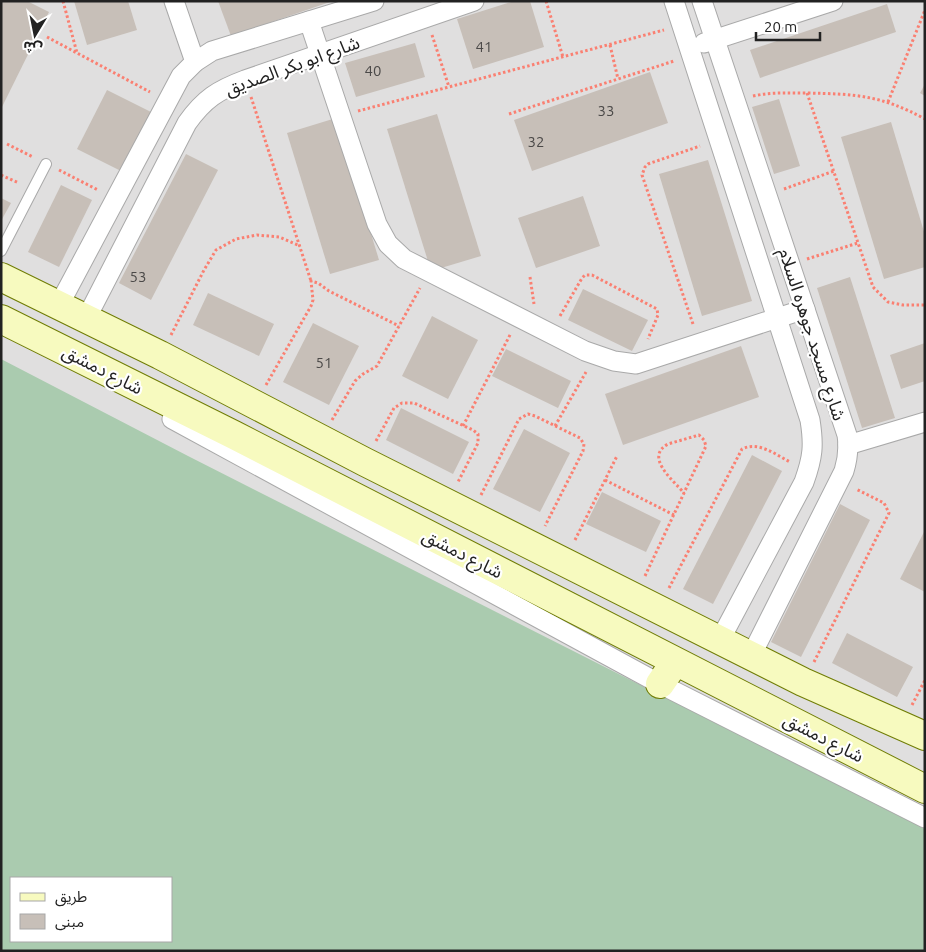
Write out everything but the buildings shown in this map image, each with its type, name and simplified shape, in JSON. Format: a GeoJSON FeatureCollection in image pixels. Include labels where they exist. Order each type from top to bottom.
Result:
{"type":"FeatureCollection","features":[{"type":"Feature","properties":{"kind":"street"},"geometry":{"type":"LineString","coordinates":[[174,1],[195,62]]}},
{"type":"Feature","properties":{"kind":"street","name":"شارع ابو بكر الصديق"},"geometry":{"type":"LineString","coordinates":[[59,305],[181,76],[195,62],[212,51],[374,1]]}},
{"type":"Feature","properties":{"kind":"street","name":"شارع ابو بكر الصديق"},"geometry":{"type":"LineString","coordinates":[[86,319],[187,123],[198,107],[213,94],[245,80],[474,1]]}},
{"type":"Feature","properties":{"kind":"street","name":"شارع مسجد جوهره السلام"},"geometry":{"type":"LineString","coordinates":[[674,1],[810,420],[813,441],[811,462],[804,482],[720,640]]}},
{"type":"Feature","properties":{"kind":"street","name":"شارع مسجد جوهره السلام"},"geometry":{"type":"LineString","coordinates":[[702,1],[847,435],[848,445],[848,455],[839,481],[751,656]]}},
{"type":"Feature","properties":{"kind":"street"},"geometry":{"type":"LineString","coordinates":[[690,52],[714,40],[833,1]]}},
{"type":"Feature","properties":{"kind":"street"},"geometry":{"type":"LineString","coordinates":[[309,21],[377,224],[388,244],[404,259],[550,333],[614,362],[636,364],[805,309]]}},
{"type":"Feature","properties":{"kind":"street","name":"شارع دمشق"},"geometry":{"type":"LineString","coordinates":[[1,277],[160,355],[365,462],[803,682],[925,736]]}},
{"type":"Feature","properties":{"kind":"street","name":"شارع دمشق"},"geometry":{"type":"LineString","coordinates":[[3,320],[225,431],[668,673],[723,685],[925,790]]}},
{"type":"Feature","properties":{"kind":"street"},"geometry":{"type":"LineString","coordinates":[[848,445],[925,422]]}},
{"type":"Feature","properties":{"kind":"street"},"geometry":{"type":"LineString","coordinates":[[668,673],[925,818]]}},
{"type":"Feature","properties":{"kind":"lane"},"geometry":{"type":"LineString","coordinates":[[1,251],[46,164]]}},
{"type":"Feature","properties":{"kind":"path"},"geometry":{"type":"LineString","coordinates":[[63,1],[77,53]]}},
{"type":"Feature","properties":{"kind":"path"},"geometry":{"type":"LineString","coordinates":[[546,1],[563,57]]}},
{"type":"Feature","properties":{"kind":"path"},"geometry":{"type":"LineString","coordinates":[[888,102],[925,10]]}},
{"type":"Feature","properties":{"kind":"path"},"geometry":{"type":"LineString","coordinates":[[427,18],[449,87]]}},
{"type":"Feature","properties":{"kind":"path"},"geometry":{"type":"LineString","coordinates":[[341,116],[682,26]]}},
{"type":"Feature","properties":{"kind":"path"},"geometry":{"type":"LineString","coordinates":[[47,37],[168,102]]}},
{"type":"Feature","properties":{"kind":"path"},"geometry":{"type":"LineString","coordinates":[[610,44],[618,79]]}},
{"type":"Feature","properties":{"kind":"path"},"geometry":{"type":"LineString","coordinates":[[509,114],[618,79],[690,52]]}},
{"type":"Feature","properties":{"kind":"path"},"geometry":{"type":"LineString","coordinates":[[245,80],[311,281],[313,300],[255,404]]}},
{"type":"Feature","properties":{"kind":"path"},"geometry":{"type":"LineString","coordinates":[[734,99],[770,92],[847,93],[876,98],[903,107],[925,119]]}},
{"type":"Feature","properties":{"kind":"path"},"geometry":{"type":"LineString","coordinates":[[807,93],[873,287],[888,302],[903,305],[925,305]]}},
{"type":"Feature","properties":{"kind":"path"},"geometry":{"type":"LineString","coordinates":[[700,344],[642,175],[648,164],[719,140]]}},
{"type":"Feature","properties":{"kind":"path"},"geometry":{"type":"LineString","coordinates":[[8,144],[116,199]]}},
{"type":"Feature","properties":{"kind":"path"},"geometry":{"type":"LineString","coordinates":[[767,196],[834,171]]}},
{"type":"Feature","properties":{"kind":"path"},"geometry":{"type":"LineString","coordinates":[[160,355],[216,250],[236,239],[257,235],[280,237],[300,246]]}},
{"type":"Feature","properties":{"kind":"path"},"geometry":{"type":"LineString","coordinates":[[790,264],[858,243]]}},
{"type":"Feature","properties":{"kind":"path"},"geometry":{"type":"LineString","coordinates":[[322,439],[349,389],[363,374],[377,366],[429,272]]}},
{"type":"Feature","properties":{"kind":"path"},"geometry":{"type":"LineString","coordinates":[[550,333],[582,278],[585,275],[592,275],[657,309],[658,315],[636,364]]}},
{"type":"Feature","properties":{"kind":"path"},"geometry":{"type":"LineString","coordinates":[[311,281],[399,326]]}},
{"type":"Feature","properties":{"kind":"path"},"geometry":{"type":"LineString","coordinates":[[463,426],[519,317]]}},
{"type":"Feature","properties":{"kind":"path"},"geometry":{"type":"LineString","coordinates":[[555,426],[596,354]]}},
{"type":"Feature","properties":{"kind":"path"},"geometry":{"type":"LineString","coordinates":[[365,462],[394,408],[402,403],[414,404],[476,432],[479,440],[447,502]]}},
{"type":"Feature","properties":{"kind":"path"},"geometry":{"type":"LineString","coordinates":[[471,515],[522,417],[531,414],[580,438],[584,447],[534,546]]}},
{"type":"Feature","properties":{"kind":"path"},"geometry":{"type":"LineString","coordinates":[[647,602],[674,515],[706,446],[704,440],[699,435],[668,444],[660,450],[660,465],[684,492]]}},
{"type":"Feature","properties":{"kind":"path"},"geometry":{"type":"LineString","coordinates":[[647,602],[742,450],[748,446],[760,447],[808,471]]}},
{"type":"Feature","properties":{"kind":"path"},"geometry":{"type":"LineString","coordinates":[[564,561],[616,456]]}},
{"type":"Feature","properties":{"kind":"path"},"geometry":{"type":"LineString","coordinates":[[605,480],[674,515]]}},
{"type":"Feature","properties":{"kind":"path"},"geometry":{"type":"LineString","coordinates":[[803,682],[889,514],[884,503],[839,481]]}},
{"type":"Feature","properties":{"kind":"shaded area"},"geometry":{"type":"Polygon","coordinates":[[[1,1],[925,1],[925,951],[1,951],[1,1]]]}},
{"type":"Feature","properties":{"kind":"green space"},"geometry":{"type":"Polygon","coordinates":[[[1,359],[188,456],[925,829],[925,951],[1,951],[1,359]]]}}]}
